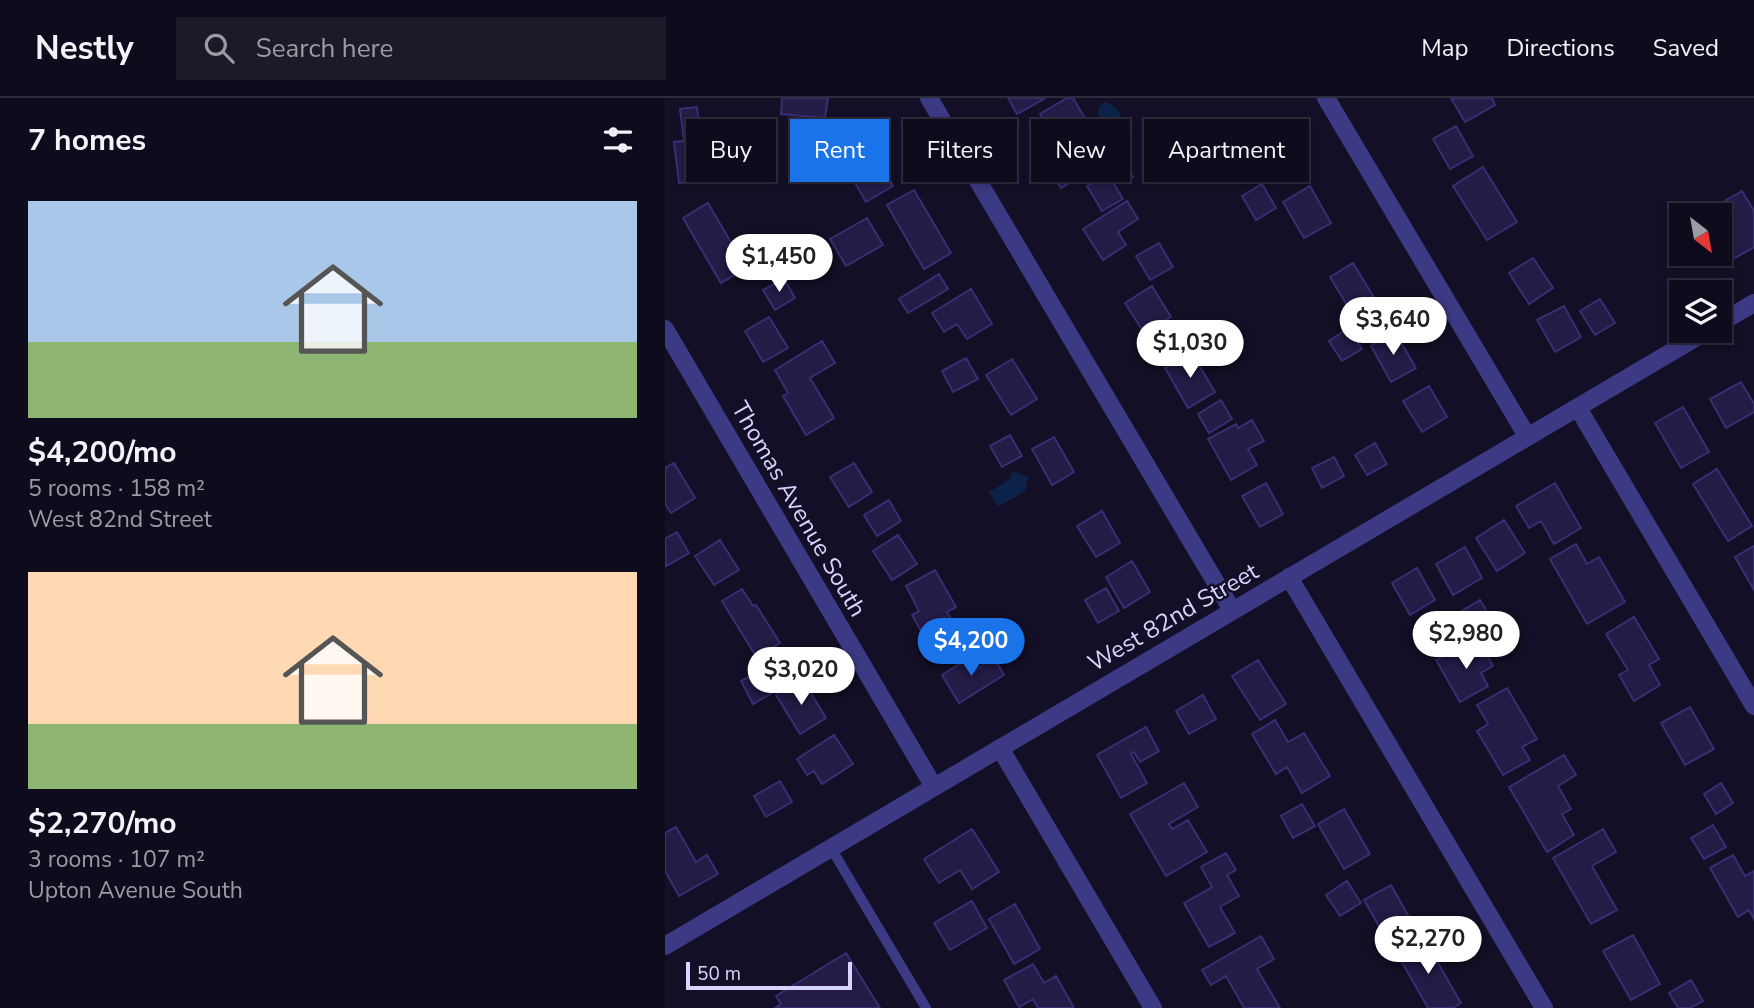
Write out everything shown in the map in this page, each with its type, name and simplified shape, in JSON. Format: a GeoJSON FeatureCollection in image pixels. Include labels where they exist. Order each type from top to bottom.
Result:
{"type":"FeatureCollection","features":[{"type":"Feature","properties":{"kind":"street"},"geometry":{"type":"LineString","coordinates":[[929,98],[1232,611]]}},
{"type":"Feature","properties":{"kind":"street"},"geometry":{"type":"LineString","coordinates":[[1326,98],[1527,436]]}},
{"type":"Feature","properties":{"kind":"street"},"geometry":{"type":"LineString","coordinates":[[1732,316],[1754,303]]}},
{"type":"Feature","properties":{"kind":"street","name":"Thomas Avenue South"},"geometry":{"type":"LineString","coordinates":[[665,328],[934,787]]}},
{"type":"Feature","properties":{"kind":"street","name":"West 82nd Street"},"geometry":{"type":"LineString","coordinates":[[665,946],[1687,343]]}},
{"type":"Feature","properties":{"kind":"street"},"geometry":{"type":"LineString","coordinates":[[1578,408],[1754,706]]}},
{"type":"Feature","properties":{"kind":"street"},"geometry":{"type":"LineString","coordinates":[[1290,577],[1544,1008]]}},
{"type":"Feature","properties":{"kind":"street"},"geometry":{"type":"LineString","coordinates":[[1000,748],[1153,1008]]}},
{"type":"Feature","properties":{"kind":"lane"},"geometry":{"type":"LineString","coordinates":[[831,848],[926,1008]]}},
{"type":"Feature","properties":{"kind":"water"},"geometry":{"type":"Polygon","coordinates":[[[1104,102],[1108,103],[1123,119],[1101,119],[1098,109],[1104,102]]]}},
{"type":"Feature","properties":{"kind":"water"},"geometry":{"type":"Polygon","coordinates":[[[1012,471],[1028,477],[1025,491],[998,507],[989,492],[1010,479],[1012,471]]]}},
{"type":"Feature","properties":{"kind":"building"},"geometry":{"type":"Polygon","coordinates":[[[782,98],[828,98],[825,118],[781,114],[782,98]]]}},
{"type":"Feature","properties":{"kind":"building"},"geometry":{"type":"Polygon","coordinates":[[[1008,98],[1043,98],[1044,99],[1017,114],[1008,98]]]}},
{"type":"Feature","properties":{"kind":"building"},"geometry":{"type":"Polygon","coordinates":[[[1067,98],[1073,98],[1085,119],[1043,119],[1040,114],[1067,98]]]}},
{"type":"Feature","properties":{"kind":"building"},"geometry":{"type":"Polygon","coordinates":[[[1451,98],[1492,98],[1495,105],[1465,122],[1451,98]]]}},
{"type":"Feature","properties":{"kind":"building"},"geometry":{"type":"Polygon","coordinates":[[[697,107],[698,119],[686,119],[688,182],[679,183],[674,142],[684,141],[680,109],[697,107]]]}},
{"type":"Feature","properties":{"kind":"building"},"geometry":{"type":"Polygon","coordinates":[[[1456,126],[1473,156],[1450,169],[1433,139],[1456,126]]]}},
{"type":"Feature","properties":{"kind":"building"},"geometry":{"type":"Polygon","coordinates":[[[1483,167],[1517,222],[1487,240],[1453,186],[1483,167]]]}},
{"type":"Feature","properties":{"kind":"building"},"geometry":{"type":"Polygon","coordinates":[[[889,179],[893,186],[866,202],[854,182],[889,182],[889,179]]]}},
{"type":"Feature","properties":{"kind":"building"},"geometry":{"type":"Polygon","coordinates":[[[1057,182],[1070,182],[1061,188],[1057,182]]]}},
{"type":"Feature","properties":{"kind":"building"},"geometry":{"type":"Polygon","coordinates":[[[1094,182],[1113,182],[1123,199],[1102,211],[1087,186],[1094,182]]]}},
{"type":"Feature","properties":{"kind":"building"},"geometry":{"type":"Polygon","coordinates":[[[1262,184],[1276,208],[1256,220],[1242,196],[1262,184]]]}},
{"type":"Feature","properties":{"kind":"building"},"geometry":{"type":"Polygon","coordinates":[[[1310,186],[1331,223],[1304,238],[1283,202],[1310,186]]]}},
{"type":"Feature","properties":{"kind":"building"},"geometry":{"type":"Polygon","coordinates":[[[914,190],[951,253],[924,269],[887,205],[914,190]]]}},
{"type":"Feature","properties":{"kind":"building"},"geometry":{"type":"Polygon","coordinates":[[[1742,191],[1754,211],[1754,247],[1733,259],[1733,203],[1721,203],[1742,191]]]}},
{"type":"Feature","properties":{"kind":"building"},"geometry":{"type":"Polygon","coordinates":[[[1127,201],[1138,219],[1118,232],[1126,245],[1103,260],[1083,229],[1127,201]]]}},
{"type":"Feature","properties":{"kind":"building"},"geometry":{"type":"Polygon","coordinates":[[[708,203],[746,268],[721,283],[683,218],[708,203]]]}},
{"type":"Feature","properties":{"kind":"building"},"geometry":{"type":"Polygon","coordinates":[[[867,218],[883,245],[846,266],[830,239],[867,218]]]}},
{"type":"Feature","properties":{"kind":"building"},"geometry":{"type":"Polygon","coordinates":[[[1159,243],[1173,267],[1150,280],[1136,256],[1159,243]]]}},
{"type":"Feature","properties":{"kind":"building"},"geometry":{"type":"Polygon","coordinates":[[[1533,258],[1553,288],[1529,304],[1509,273],[1533,258]]]}},
{"type":"Feature","properties":{"kind":"building"},"geometry":{"type":"Polygon","coordinates":[[[1353,263],[1373,296],[1350,310],[1330,277],[1353,263]]]}},
{"type":"Feature","properties":{"kind":"building"},"geometry":{"type":"Polygon","coordinates":[[[939,274],[948,289],[908,313],[899,299],[939,274]]]}},
{"type":"Feature","properties":{"kind":"building"},"geometry":{"type":"Polygon","coordinates":[[[784,279],[795,298],[775,310],[763,290],[784,279]]]}},
{"type":"Feature","properties":{"kind":"building"},"geometry":{"type":"Polygon","coordinates":[[[1152,286],[1171,317],[1144,333],[1125,303],[1152,286]]]}},
{"type":"Feature","properties":{"kind":"building"},"geometry":{"type":"Polygon","coordinates":[[[971,289],[992,324],[967,339],[957,324],[944,332],[932,313],[971,289]]]}},
{"type":"Feature","properties":{"kind":"building"},"geometry":{"type":"Polygon","coordinates":[[[1600,299],[1615,323],[1595,335],[1580,311],[1600,299]]]}},
{"type":"Feature","properties":{"kind":"building"},"geometry":{"type":"Polygon","coordinates":[[[1564,306],[1581,337],[1555,352],[1537,320],[1564,306]]]}},
{"type":"Feature","properties":{"kind":"building"},"geometry":{"type":"Polygon","coordinates":[[[769,317],[788,348],[763,362],[745,331],[769,317]]]}},
{"type":"Feature","properties":{"kind":"building"},"geometry":{"type":"Polygon","coordinates":[[[1178,325],[1192,349],[1166,364],[1152,341],[1178,325]]]}},
{"type":"Feature","properties":{"kind":"building"},"geometry":{"type":"Polygon","coordinates":[[[1349,328],[1362,349],[1342,361],[1329,341],[1349,328]]]}},
{"type":"Feature","properties":{"kind":"building"},"geometry":{"type":"Polygon","coordinates":[[[1395,332],[1416,368],[1391,382],[1371,346],[1395,332]]]}},
{"type":"Feature","properties":{"kind":"building"},"geometry":{"type":"Polygon","coordinates":[[[822,341],[835,363],[810,378],[834,418],[806,435],[783,396],[788,393],[775,370],[822,341]]]}},
{"type":"Feature","properties":{"kind":"building"},"geometry":{"type":"Polygon","coordinates":[[[1191,352],[1215,392],[1188,408],[1165,368],[1191,352]]]}},
{"type":"Feature","properties":{"kind":"building"},"geometry":{"type":"Polygon","coordinates":[[[966,358],[978,379],[953,392],[942,371],[966,358]]]}},
{"type":"Feature","properties":{"kind":"building"},"geometry":{"type":"Polygon","coordinates":[[[1012,359],[1037,399],[1011,415],[986,375],[1012,359]]]}},
{"type":"Feature","properties":{"kind":"building"},"geometry":{"type":"Polygon","coordinates":[[[1741,382],[1754,404],[1754,412],[1726,428],[1710,399],[1741,382]]]}},
{"type":"Feature","properties":{"kind":"building"},"geometry":{"type":"Polygon","coordinates":[[[1429,386],[1447,417],[1422,432],[1403,401],[1429,386]]]}},
{"type":"Feature","properties":{"kind":"building"},"geometry":{"type":"Polygon","coordinates":[[[1221,400],[1232,419],[1209,433],[1198,414],[1221,400]]]}},
{"type":"Feature","properties":{"kind":"building"},"geometry":{"type":"Polygon","coordinates":[[[1683,407],[1709,452],[1681,468],[1655,423],[1683,407]]]}},
{"type":"Feature","properties":{"kind":"building"},"geometry":{"type":"Polygon","coordinates":[[[1252,420],[1264,441],[1248,449],[1257,465],[1231,480],[1208,439],[1236,424],[1238,428],[1252,420]]]}},
{"type":"Feature","properties":{"kind":"building"},"geometry":{"type":"Polygon","coordinates":[[[1010,435],[1022,456],[1002,467],[990,446],[1010,435]]]}},
{"type":"Feature","properties":{"kind":"building"},"geometry":{"type":"Polygon","coordinates":[[[1054,437],[1074,472],[1052,485],[1032,449],[1054,437]]]}},
{"type":"Feature","properties":{"kind":"building"},"geometry":{"type":"Polygon","coordinates":[[[1375,443],[1387,464],[1367,475],[1355,455],[1375,443]]]}},
{"type":"Feature","properties":{"kind":"building"},"geometry":{"type":"Polygon","coordinates":[[[1334,457],[1344,476],[1322,488],[1312,468],[1334,457]]]}},
{"type":"Feature","properties":{"kind":"building"},"geometry":{"type":"Polygon","coordinates":[[[674,463],[695,498],[671,513],[665,504],[665,468],[674,463]]]}},
{"type":"Feature","properties":{"kind":"building"},"geometry":{"type":"Polygon","coordinates":[[[854,463],[872,492],[849,507],[830,477],[854,463]]]}},
{"type":"Feature","properties":{"kind":"building"},"geometry":{"type":"Polygon","coordinates":[[[1717,469],[1752,526],[1728,541],[1693,484],[1717,469]]]}},
{"type":"Feature","properties":{"kind":"building"},"geometry":{"type":"Polygon","coordinates":[[[1266,483],[1283,514],[1260,527],[1242,496],[1266,483]]]}},
{"type":"Feature","properties":{"kind":"building"},"geometry":{"type":"Polygon","coordinates":[[[1555,483],[1581,528],[1554,544],[1541,521],[1529,528],[1516,506],[1555,483]]]}},
{"type":"Feature","properties":{"kind":"building"},"geometry":{"type":"Polygon","coordinates":[[[889,500],[901,521],[877,536],[864,515],[889,500]]]}},
{"type":"Feature","properties":{"kind":"building"},"geometry":{"type":"Polygon","coordinates":[[[1102,511],[1120,543],[1096,557],[1077,526],[1102,511]]]}},
{"type":"Feature","properties":{"kind":"building"},"geometry":{"type":"Polygon","coordinates":[[[1504,520],[1525,553],[1497,571],[1476,538],[1504,520]]]}},
{"type":"Feature","properties":{"kind":"building"},"geometry":{"type":"Polygon","coordinates":[[[677,532],[689,553],[666,566],[665,539],[677,532]]]}},
{"type":"Feature","properties":{"kind":"building"},"geometry":{"type":"Polygon","coordinates":[[[898,535],[917,564],[892,580],[873,551],[898,535]]]}},
{"type":"Feature","properties":{"kind":"building"},"geometry":{"type":"Polygon","coordinates":[[[720,540],[739,570],[714,585],[695,556],[720,540]]]}},
{"type":"Feature","properties":{"kind":"building"},"geometry":{"type":"Polygon","coordinates":[[[1576,544],[1587,564],[1599,557],[1625,602],[1587,624],[1550,559],[1576,544]]]}},
{"type":"Feature","properties":{"kind":"building"},"geometry":{"type":"Polygon","coordinates":[[[1754,546],[1754,590],[1735,557],[1754,546]]]}},
{"type":"Feature","properties":{"kind":"building"},"geometry":{"type":"Polygon","coordinates":[[[1465,547],[1482,578],[1453,595],[1436,564],[1465,547]]]}},
{"type":"Feature","properties":{"kind":"building"},"geometry":{"type":"Polygon","coordinates":[[[1132,561],[1150,592],[1124,608],[1106,577],[1132,561]]]}},
{"type":"Feature","properties":{"kind":"building"},"geometry":{"type":"Polygon","coordinates":[[[1417,568],[1435,600],[1410,615],[1392,583],[1417,568]]]}},
{"type":"Feature","properties":{"kind":"building"},"geometry":{"type":"Polygon","coordinates":[[[935,570],[956,607],[947,612],[963,640],[935,656],[912,615],[919,611],[906,586],[935,570]]]}},
{"type":"Feature","properties":{"kind":"building"},"geometry":{"type":"Polygon","coordinates":[[[1106,588],[1119,611],[1098,623],[1085,600],[1106,588]]]}},
{"type":"Feature","properties":{"kind":"building"},"geometry":{"type":"Polygon","coordinates":[[[742,589],[753,606],[756,605],[780,643],[757,658],[722,601],[742,589]]]}},
{"type":"Feature","properties":{"kind":"building"},"geometry":{"type":"Polygon","coordinates":[[[1480,600],[1495,625],[1468,642],[1452,617],[1480,600]]]}},
{"type":"Feature","properties":{"kind":"building"},"geometry":{"type":"Polygon","coordinates":[[[1634,617],[1659,659],[1649,665],[1660,685],[1634,701],[1619,675],[1628,670],[1606,634],[1634,617]]]}},
{"type":"Feature","properties":{"kind":"building"},"geometry":{"type":"Polygon","coordinates":[[[1481,644],[1493,666],[1481,673],[1488,686],[1460,702],[1436,660],[1464,645],[1468,652],[1481,644]]]}},
{"type":"Feature","properties":{"kind":"building"},"geometry":{"type":"Polygon","coordinates":[[[994,658],[1004,675],[959,703],[942,675],[967,659],[974,671],[994,658]]]}},
{"type":"Feature","properties":{"kind":"building"},"geometry":{"type":"Polygon","coordinates":[[[1258,660],[1286,704],[1260,720],[1232,676],[1258,660]]]}},
{"type":"Feature","properties":{"kind":"building"},"geometry":{"type":"Polygon","coordinates":[[[767,667],[779,689],[753,704],[741,681],[767,667]]]}},
{"type":"Feature","properties":{"kind":"building"},"geometry":{"type":"Polygon","coordinates":[[[802,679],[826,718],[800,734],[776,695],[802,679]]]}},
{"type":"Feature","properties":{"kind":"building"},"geometry":{"type":"Polygon","coordinates":[[[1507,688],[1537,739],[1522,747],[1530,760],[1503,775],[1477,731],[1488,724],[1477,705],[1507,688]]]}},
{"type":"Feature","properties":{"kind":"building"},"geometry":{"type":"Polygon","coordinates":[[[1203,695],[1216,719],[1189,734],[1176,711],[1203,695]]]}},
{"type":"Feature","properties":{"kind":"building"},"geometry":{"type":"Polygon","coordinates":[[[1690,707],[1714,749],[1685,765],[1661,723],[1690,707]]]}},
{"type":"Feature","properties":{"kind":"building"},"geometry":{"type":"Polygon","coordinates":[[[1275,720],[1288,742],[1304,733],[1330,776],[1302,793],[1287,767],[1276,774],[1252,734],[1275,720]]]}},
{"type":"Feature","properties":{"kind":"building"},"geometry":{"type":"Polygon","coordinates":[[[1146,727],[1159,751],[1140,762],[1134,752],[1131,754],[1147,783],[1121,798],[1097,755],[1146,727]]]}},
{"type":"Feature","properties":{"kind":"building"},"geometry":{"type":"Polygon","coordinates":[[[834,735],[853,764],[822,784],[814,771],[807,775],[797,759],[834,735]]]}},
{"type":"Feature","properties":{"kind":"building"},"geometry":{"type":"Polygon","coordinates":[[[1564,755],[1576,775],[1558,786],[1571,809],[1562,814],[1574,835],[1547,852],[1509,787],[1564,755]]]}},
{"type":"Feature","properties":{"kind":"building"},"geometry":{"type":"Polygon","coordinates":[[[780,781],[792,802],[766,817],[754,796],[780,781]]]}},
{"type":"Feature","properties":{"kind":"building"},"geometry":{"type":"Polygon","coordinates":[[[1184,783],[1198,807],[1169,824],[1172,829],[1188,820],[1207,852],[1166,876],[1130,814],[1184,783]]]}},
{"type":"Feature","properties":{"kind":"building"},"geometry":{"type":"Polygon","coordinates":[[[1721,783],[1733,803],[1716,814],[1704,794],[1721,783]]]}},
{"type":"Feature","properties":{"kind":"building"},"geometry":{"type":"Polygon","coordinates":[[[1302,804],[1315,826],[1293,838],[1281,816],[1302,804]]]}},
{"type":"Feature","properties":{"kind":"building"},"geometry":{"type":"Polygon","coordinates":[[[1344,809],[1370,854],[1344,869],[1318,824],[1344,809]]]}},
{"type":"Feature","properties":{"kind":"building"},"geometry":{"type":"Polygon","coordinates":[[[1713,825],[1726,847],[1704,859],[1691,838],[1713,825]]]}},
{"type":"Feature","properties":{"kind":"building"},"geometry":{"type":"Polygon","coordinates":[[[676,827],[696,862],[707,855],[718,874],[679,896],[665,871],[665,833],[676,827]]]}},
{"type":"Feature","properties":{"kind":"building"},"geometry":{"type":"Polygon","coordinates":[[[972,829],[999,872],[972,889],[960,870],[939,883],[924,859],[972,829]]]}},
{"type":"Feature","properties":{"kind":"building"},"geometry":{"type":"Polygon","coordinates":[[[1603,829],[1616,852],[1592,866],[1617,910],[1591,924],[1553,858],[1603,829]]]}},
{"type":"Feature","properties":{"kind":"building"},"geometry":{"type":"Polygon","coordinates":[[[1226,853],[1236,870],[1227,875],[1239,896],[1220,907],[1235,933],[1209,947],[1184,903],[1212,887],[1201,867],[1226,853]]]}},
{"type":"Feature","properties":{"kind":"building"},"geometry":{"type":"Polygon","coordinates":[[[1733,855],[1745,876],[1754,871],[1754,919],[1749,910],[1738,917],[1710,868],[1733,855]]]}},
{"type":"Feature","properties":{"kind":"building"},"geometry":{"type":"Polygon","coordinates":[[[1347,881],[1361,903],[1340,916],[1326,895],[1347,881]]]}},
{"type":"Feature","properties":{"kind":"building"},"geometry":{"type":"Polygon","coordinates":[[[1391,885],[1416,929],[1389,944],[1364,900],[1391,885]]]}},
{"type":"Feature","properties":{"kind":"building"},"geometry":{"type":"Polygon","coordinates":[[[972,901],[987,928],[950,950],[934,923],[972,901]]]}},
{"type":"Feature","properties":{"kind":"building"},"geometry":{"type":"Polygon","coordinates":[[[1015,904],[1040,949],[1014,964],[989,919],[1015,904]]]}},
{"type":"Feature","properties":{"kind":"building"},"geometry":{"type":"Polygon","coordinates":[[[1633,935],[1660,984],[1631,1000],[1603,951],[1633,935]]]}},
{"type":"Feature","properties":{"kind":"building"},"geometry":{"type":"Polygon","coordinates":[[[1261,936],[1274,959],[1257,969],[1280,1008],[1244,1008],[1226,976],[1211,985],[1202,970],[1261,936]]]}},
{"type":"Feature","properties":{"kind":"building"},"geometry":{"type":"Polygon","coordinates":[[[1423,937],[1461,1003],[1453,1008],[1428,1008],[1396,952],[1423,937]]]}},
{"type":"Feature","properties":{"kind":"building"},"geometry":{"type":"Polygon","coordinates":[[[846,953],[880,1008],[775,1008],[781,1004],[776,996],[846,953]]]}},
{"type":"Feature","properties":{"kind":"building"},"geometry":{"type":"Polygon","coordinates":[[[1033,964],[1044,983],[1056,976],[1074,1008],[1038,1008],[1033,999],[1019,1007],[1004,980],[1033,964]]]}},
{"type":"Feature","properties":{"kind":"building"},"geometry":{"type":"Polygon","coordinates":[[[1691,980],[1703,1001],[1690,1008],[1678,1008],[1669,993],[1691,980]]]}}]}
